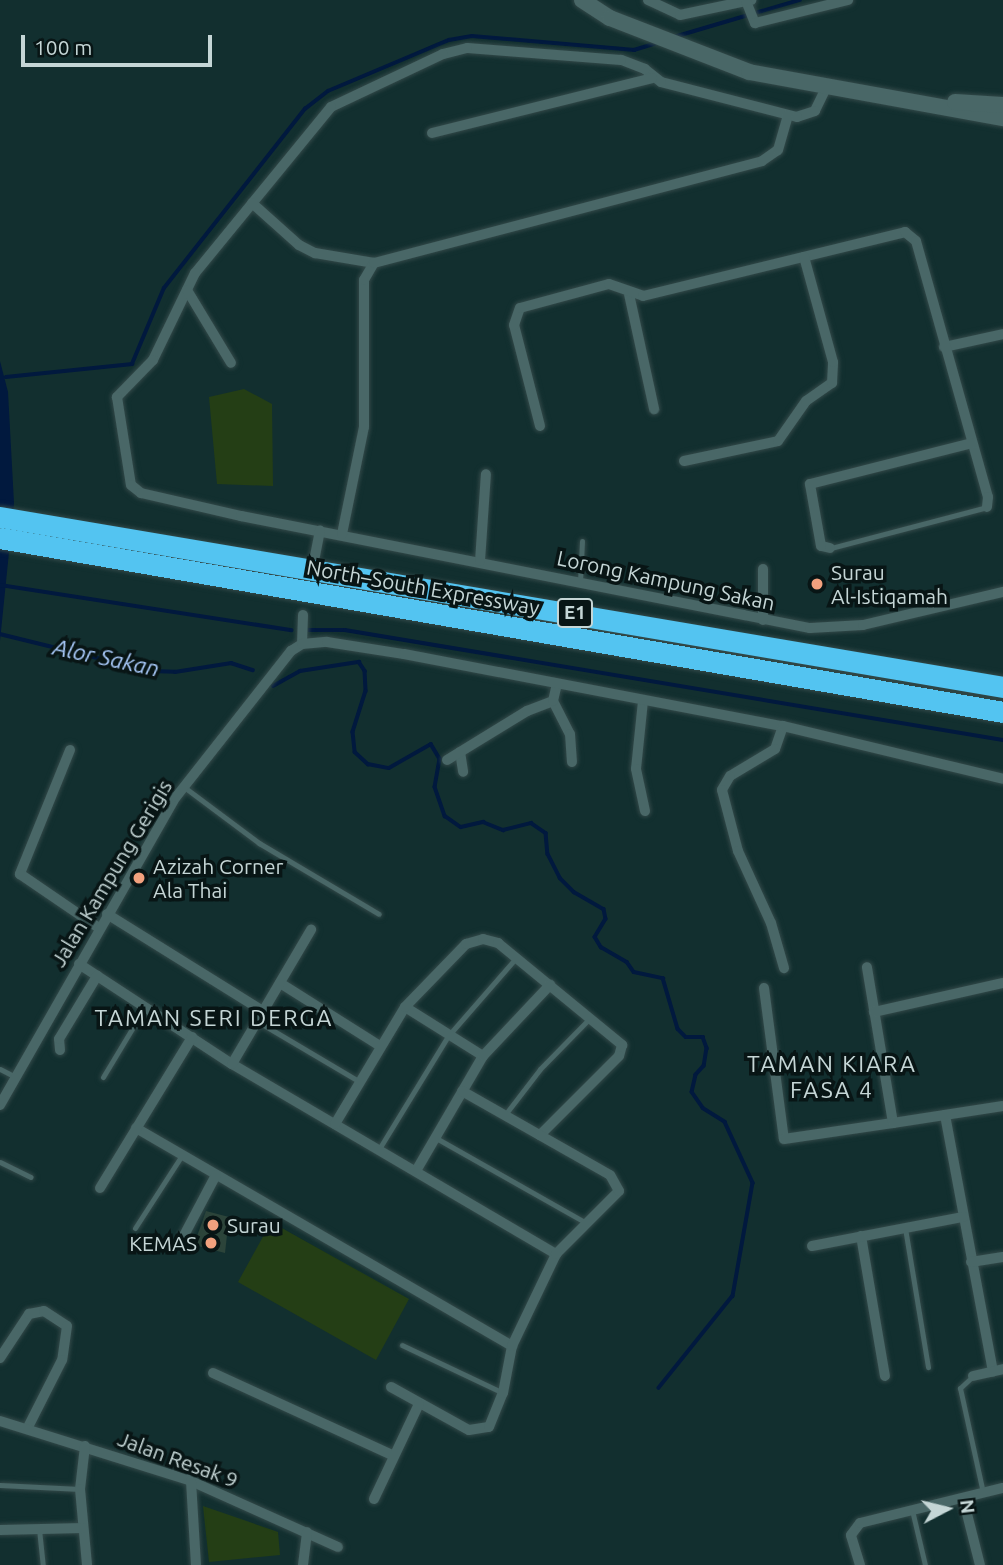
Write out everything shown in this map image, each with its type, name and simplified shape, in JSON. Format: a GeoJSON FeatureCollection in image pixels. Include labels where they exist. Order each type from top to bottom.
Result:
{"type":"FeatureCollection","features":[{"type":"Feature","properties":{"kind":"highway","name":"North–South Expressway"},"geometry":{"type":"LineString","coordinates":[[0,517],[1003,687]]}},
{"type":"Feature","properties":{"kind":"highway","name":"North–South Expressway"},"geometry":{"type":"LineString","coordinates":[[0,538],[1003,712]]}},
{"type":"Feature","properties":{"kind":"main road"},"geometry":{"type":"LineString","coordinates":[[582,0],[610,19],[717,61],[826,88],[1003,118]]}},
{"type":"Feature","properties":{"kind":"main road"},"geometry":{"type":"LineString","coordinates":[[914,102],[1003,105]]}},
{"type":"Feature","properties":{"kind":"street"},"geometry":{"type":"LineString","coordinates":[[648,0],[680,15],[748,2],[755,23],[848,0]]}},
{"type":"Feature","properties":{"kind":"street"},"geometry":{"type":"LineString","coordinates":[[231,363],[187,290],[195,273],[331,107],[443,54],[482,47],[621,60],[645,69],[652,78]]}},
{"type":"Feature","properties":{"kind":"street"},"geometry":{"type":"LineString","coordinates":[[432,133],[652,78],[788,115],[808,117],[826,88]]}},
{"type":"Feature","properties":{"kind":"street"},"geometry":{"type":"LineString","coordinates":[[253,203],[284,236],[307,249],[374,263],[762,161],[778,150],[788,115]]}},
{"type":"Feature","properties":{"kind":"street"},"geometry":{"type":"LineString","coordinates":[[540,426],[514,325],[516,311],[601,285],[616,285],[629,294],[643,296],[898,232],[912,236],[989,497],[987,507]]}},
{"type":"Feature","properties":{"kind":"street"},"geometry":{"type":"LineString","coordinates":[[684,461],[778,441],[806,401],[832,383],[833,362],[804,257]]}},
{"type":"Feature","properties":{"kind":"street"},"geometry":{"type":"LineString","coordinates":[[342,534],[364,427],[364,280],[374,263]]}},
{"type":"Feature","properties":{"kind":"street","name":"Lorong Kampung Sakan"},"geometry":{"type":"LineString","coordinates":[[187,290],[153,360],[117,397],[131,485],[141,494],[810,628],[843,628],[1003,592]]}},
{"type":"Feature","properties":{"kind":"street"},"geometry":{"type":"LineString","coordinates":[[629,294],[654,409]]}},
{"type":"Feature","properties":{"kind":"street"},"geometry":{"type":"LineString","coordinates":[[944,347],[1003,334]]}},
{"type":"Feature","properties":{"kind":"street"},"geometry":{"type":"LineString","coordinates":[[830,548],[821,546],[810,484],[972,443]]}},
{"type":"Feature","properties":{"kind":"street"},"geometry":{"type":"LineString","coordinates":[[480,561],[486,474]]}},
{"type":"Feature","properties":{"kind":"street"},"geometry":{"type":"LineString","coordinates":[[315,556],[320,530]]}},
{"type":"Feature","properties":{"kind":"street"},"geometry":{"type":"LineString","coordinates":[[763,569],[763,620]]}},
{"type":"Feature","properties":{"kind":"street"},"geometry":{"type":"LineString","coordinates":[[303,615],[302,644],[327,642],[404,653],[783,726],[1003,779]]}},
{"type":"Feature","properties":{"kind":"street","name":"Jalan Kampung Gerigis"},"geometry":{"type":"LineString","coordinates":[[0,1105],[107,914],[184,787],[290,651],[302,644]]}},
{"type":"Feature","properties":{"kind":"street"},"geometry":{"type":"LineString","coordinates":[[557,684],[553,701],[570,734],[572,762]]}},
{"type":"Feature","properties":{"kind":"street"},"geometry":{"type":"LineString","coordinates":[[447,760],[553,701]]}},
{"type":"Feature","properties":{"kind":"street"},"geometry":{"type":"LineString","coordinates":[[643,701],[636,769],[645,811]]}},
{"type":"Feature","properties":{"kind":"street"},"geometry":{"type":"LineString","coordinates":[[783,726],[775,749],[730,776],[722,790],[738,851],[771,923],[784,968]]}},
{"type":"Feature","properties":{"kind":"street"},"geometry":{"type":"LineString","coordinates":[[70,750],[20,874],[99,928]]}},
{"type":"Feature","properties":{"kind":"street"},"geometry":{"type":"LineString","coordinates":[[460,752],[463,772]]}},
{"type":"Feature","properties":{"kind":"street"},"geometry":{"type":"LineString","coordinates":[[107,914],[263,1011]]}},
{"type":"Feature","properties":{"kind":"street"},"geometry":{"type":"LineString","coordinates":[[232,1064],[311,930]]}},
{"type":"Feature","properties":{"kind":"street"},"geometry":{"type":"LineString","coordinates":[[335,1124],[405,1007],[466,944],[490,940],[516,957],[619,1040],[622,1050],[540,1135]]}},
{"type":"Feature","properties":{"kind":"street"},"geometry":{"type":"LineString","coordinates":[[79,964],[232,1064],[556,1254]]}},
{"type":"Feature","properties":{"kind":"street"},"geometry":{"type":"LineString","coordinates":[[867,967],[893,1123]]}},
{"type":"Feature","properties":{"kind":"street"},"geometry":{"type":"LineString","coordinates":[[60,1050],[59,1039],[97,976]]}},
{"type":"Feature","properties":{"kind":"street"},"geometry":{"type":"LineString","coordinates":[[280,983],[380,1046]]}},
{"type":"Feature","properties":{"kind":"street"},"geometry":{"type":"LineString","coordinates":[[874,1012],[1003,983]]}},
{"type":"Feature","properties":{"kind":"street"},"geometry":{"type":"LineString","coordinates":[[416,1171],[484,1056],[550,985]]}},
{"type":"Feature","properties":{"kind":"street"},"geometry":{"type":"LineString","coordinates":[[764,989],[784,1139],[1003,1105]]}},
{"type":"Feature","properties":{"kind":"street"},"geometry":{"type":"LineString","coordinates":[[405,1007],[484,1056]]}},
{"type":"Feature","properties":{"kind":"street"},"geometry":{"type":"LineString","coordinates":[[100,1188],[192,1037]]}},
{"type":"Feature","properties":{"kind":"street"},"geometry":{"type":"LineString","coordinates":[[391,1387],[469,1430],[484,1431],[494,1421],[503,1393],[512,1346],[556,1254],[615,1199],[619,1191],[616,1180],[462,1091]]}},
{"type":"Feature","properties":{"kind":"street"},"geometry":{"type":"LineString","coordinates":[[945,1115],[971,1262],[998,1370],[974,1376]]}},
{"type":"Feature","properties":{"kind":"street"},"geometry":{"type":"LineString","coordinates":[[136,1128],[512,1346]]}},
{"type":"Feature","properties":{"kind":"street"},"geometry":{"type":"LineString","coordinates":[[180,1243],[216,1175]]}},
{"type":"Feature","properties":{"kind":"street"},"geometry":{"type":"LineString","coordinates":[[812,1246],[963,1217]]}},
{"type":"Feature","properties":{"kind":"street"},"geometry":{"type":"LineString","coordinates":[[861,1236],[885,1376]]}},
{"type":"Feature","properties":{"kind":"street"},"geometry":{"type":"LineString","coordinates":[[971,1262],[1003,1257]]}},
{"type":"Feature","properties":{"kind":"street"},"geometry":{"type":"LineString","coordinates":[[0,1358],[29,1314],[44,1311],[67,1325],[62,1360],[27,1429]]}},
{"type":"Feature","properties":{"kind":"street"},"geometry":{"type":"LineString","coordinates":[[214,1373],[394,1456]]}},
{"type":"Feature","properties":{"kind":"street"},"geometry":{"type":"LineString","coordinates":[[374,1499],[419,1404]]}},
{"type":"Feature","properties":{"kind":"street","name":"Jalan Resak 9"},"geometry":{"type":"LineString","coordinates":[[0,1421],[191,1481],[338,1547]]}},
{"type":"Feature","properties":{"kind":"street"},"geometry":{"type":"LineString","coordinates":[[85,1446],[80,1489],[87,1565]]}},
{"type":"Feature","properties":{"kind":"street"},"geometry":{"type":"LineString","coordinates":[[191,1481],[196,1565]]}},
{"type":"Feature","properties":{"kind":"street"},"geometry":{"type":"LineString","coordinates":[[860,1565],[851,1535],[855,1527],[1003,1488]]}},
{"type":"Feature","properties":{"kind":"street"},"geometry":{"type":"LineString","coordinates":[[964,1498],[979,1565]]}},
{"type":"Feature","properties":{"kind":"street"},"geometry":{"type":"LineString","coordinates":[[0,1530],[83,1528]]}},
{"type":"Feature","properties":{"kind":"street"},"geometry":{"type":"LineString","coordinates":[[303,1565],[307,1532]]}},
{"type":"Feature","properties":{"kind":"lane"},"geometry":{"type":"LineString","coordinates":[[830,548],[987,507]]}},
{"type":"Feature","properties":{"kind":"lane"},"geometry":{"type":"LineString","coordinates":[[580,582],[582,541]]}},
{"type":"Feature","properties":{"kind":"lane"},"geometry":{"type":"LineString","coordinates":[[184,787],[259,843],[379,914]]}},
{"type":"Feature","properties":{"kind":"lane"},"geometry":{"type":"LineString","coordinates":[[379,1149],[448,1036],[516,957]]}},
{"type":"Feature","properties":{"kind":"lane"},"geometry":{"type":"LineString","coordinates":[[103,1077],[145,1006]]}},
{"type":"Feature","properties":{"kind":"lane"},"geometry":{"type":"LineString","coordinates":[[504,1116],[540,1069],[591,1017]]}},
{"type":"Feature","properties":{"kind":"lane"},"geometry":{"type":"LineString","coordinates":[[257,1021],[360,1082]]}},
{"type":"Feature","properties":{"kind":"lane"},"geometry":{"type":"LineString","coordinates":[[0,1069],[16,1077]]}},
{"type":"Feature","properties":{"kind":"lane"},"geometry":{"type":"LineString","coordinates":[[435,1137],[589,1225]]}},
{"type":"Feature","properties":{"kind":"lane"},"geometry":{"type":"LineString","coordinates":[[135,1228],[183,1155]]}},
{"type":"Feature","properties":{"kind":"lane"},"geometry":{"type":"LineString","coordinates":[[0,1162],[30,1177]]}},
{"type":"Feature","properties":{"kind":"lane"},"geometry":{"type":"LineString","coordinates":[[905,1228],[928,1367]]}},
{"type":"Feature","properties":{"kind":"lane"},"geometry":{"type":"LineString","coordinates":[[401,1345],[503,1393]]}},
{"type":"Feature","properties":{"kind":"lane"},"geometry":{"type":"LineString","coordinates":[[974,1376],[960,1388],[983,1493]]}},
{"type":"Feature","properties":{"kind":"lane"},"geometry":{"type":"LineString","coordinates":[[0,1485],[80,1489]]}},
{"type":"Feature","properties":{"kind":"lane"},"geometry":{"type":"LineString","coordinates":[[912,1510],[925,1565]]}},
{"type":"Feature","properties":{"kind":"lane"},"geometry":{"type":"LineString","coordinates":[[38,1529],[43,1565]]}},
{"type":"Feature","properties":{"kind":"green space"},"geometry":{"type":"Polygon","coordinates":[[[244,389],[272,404],[273,486],[217,484],[209,397],[244,389]]]}},
{"type":"Feature","properties":{"kind":"green space"},"geometry":{"type":"Polygon","coordinates":[[[271,1222],[409,1299],[376,1360],[238,1282],[271,1222]]]}},
{"type":"Feature","properties":{"kind":"green space"},"geometry":{"type":"Polygon","coordinates":[[[203,1506],[278,1532],[280,1555],[209,1562],[203,1506]]]}},
{"type":"Feature","properties":{"kind":"water"},"geometry":{"type":"Polygon","coordinates":[[[0,361],[8,392],[14,503],[0,641],[0,361]]]}},
{"type":"Feature","properties":{"kind":"building"},"geometry":{"type":"Polygon","coordinates":[[[206,1211],[229,1217],[225,1253],[194,1245],[206,1211]]]}},
{"type":"Feature","properties":{"kind":"waterway"},"geometry":{"type":"LineString","coordinates":[[674,37],[800,0]]}},
{"type":"Feature","properties":{"kind":"waterway"},"geometry":{"type":"LineString","coordinates":[[6,377],[132,364],[164,288],[305,109],[328,91],[449,40],[472,36],[634,50],[657,43]]}},
{"type":"Feature","properties":{"kind":"waterway"},"geometry":{"type":"LineString","coordinates":[[0,585],[292,630]]}},
{"type":"Feature","properties":{"kind":"waterway"},"geometry":{"type":"LineString","coordinates":[[307,630],[345,630],[1003,740]]}},
{"type":"Feature","properties":{"kind":"waterway","name":"Alor Sakan"},"geometry":{"type":"LineString","coordinates":[[0,634],[151,671],[175,672],[231,663],[253,670]]}},
{"type":"Feature","properties":{"kind":"waterway","name":"Alor Sakan"},"geometry":{"type":"LineString","coordinates":[[273,686],[300,671],[359,662],[365,671],[366,691],[353,732],[355,752],[368,764],[389,768],[431,744],[440,759],[435,787],[445,816],[461,827],[483,822],[503,830],[531,823],[546,833],[548,854],[560,878],[574,892],[604,909],[606,919],[595,937],[601,947],[627,962],[634,972],[663,978],[678,1029],[686,1037],[703,1037],[707,1048],[704,1066],[696,1075],[692,1092],[703,1108],[725,1122],[753,1183],[733,1296],[659,1388]]}},
{"type":"Feature","properties":{"kind":"place","name":"Surau Al-Istiqamah"},"geometry":{"type":"Point","coordinates":[817,584]}},
{"type":"Feature","properties":{"kind":"place","name":"Azizah Corner Ala Thai"},"geometry":{"type":"Point","coordinates":[139,878]}},
{"type":"Feature","properties":{"kind":"place","name":"Surau"},"geometry":{"type":"Point","coordinates":[213,1225]}},
{"type":"Feature","properties":{"kind":"place","name":"KEMAS"},"geometry":{"type":"Point","coordinates":[211,1243]}},
{"type":"Feature","properties":{"kind":"district","name":"TAMAN SERI DERGA"},"geometry":{"type":"Point","coordinates":[214,1018]}},
{"type":"Feature","properties":{"kind":"district","name":"TAMAN KIARA FASA 4"},"geometry":{"type":"Point","coordinates":[832,1077]}}]}
